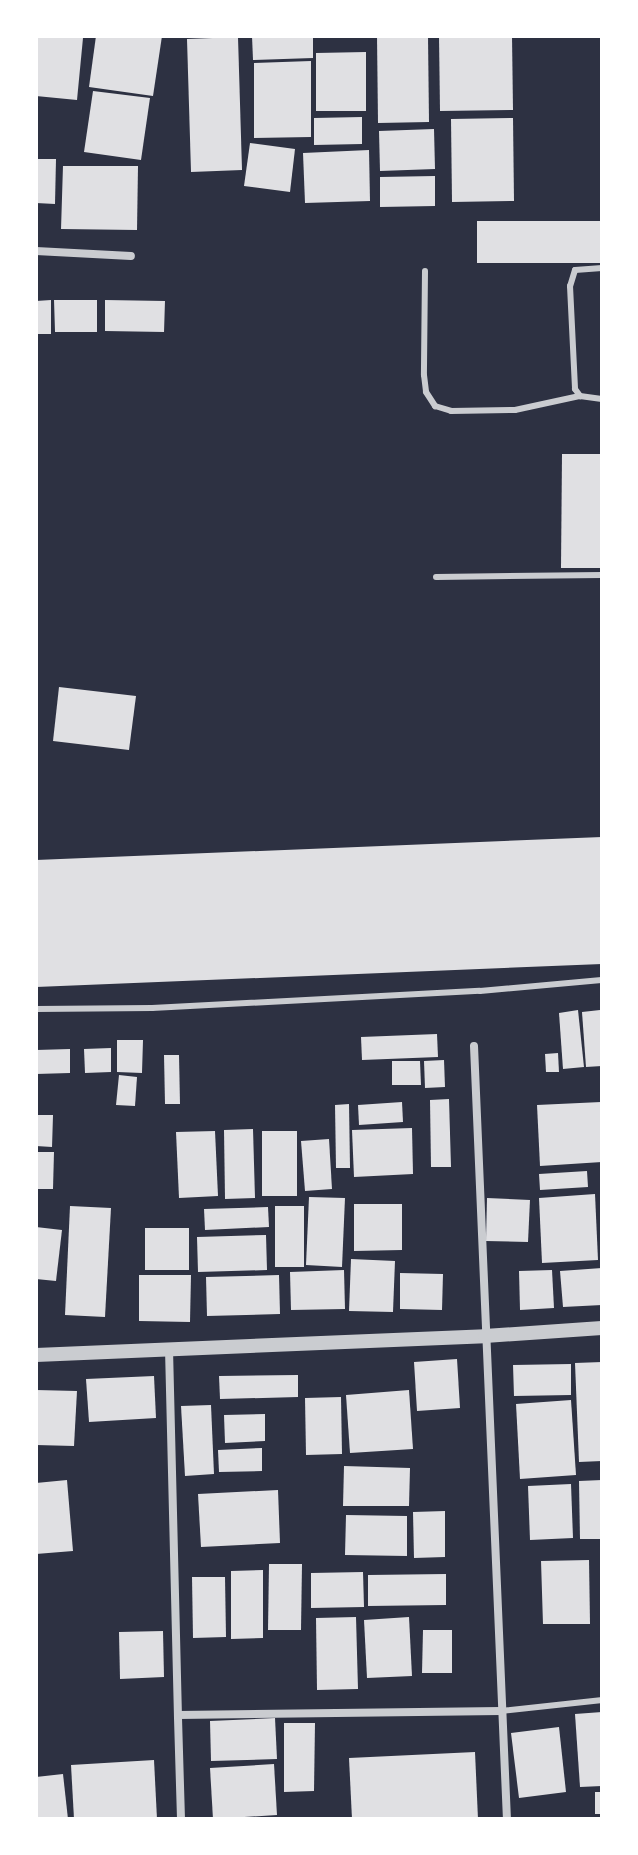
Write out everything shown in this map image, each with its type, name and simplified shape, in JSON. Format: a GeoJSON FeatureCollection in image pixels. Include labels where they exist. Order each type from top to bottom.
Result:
{"type":"FeatureCollection","features":[{"type":"Feature","properties":{"kind":"street"},"geometry":{"type":"LineString","coordinates":[[36,251],[131,256]]}},
{"type":"Feature","properties":{"kind":"street"},"geometry":{"type":"LineString","coordinates":[[474,1046],[507,1819]]}},
{"type":"Feature","properties":{"kind":"street"},"geometry":{"type":"LineString","coordinates":[[36,1355],[485,1336],[602,1328]]}},
{"type":"Feature","properties":{"kind":"street"},"geometry":{"type":"LineString","coordinates":[[169,1348],[181,1819]]}},
{"type":"Feature","properties":{"kind":"street"},"geometry":{"type":"LineString","coordinates":[[178,1715],[501,1711]]}},
{"type":"Feature","properties":{"kind":"lane"},"geometry":{"type":"LineString","coordinates":[[580,396],[575,389],[571,278],[575,270],[602,268]]}},
{"type":"Feature","properties":{"kind":"lane"},"geometry":{"type":"LineString","coordinates":[[425,271],[424,375],[426,392],[435,406],[451,411],[515,410],[580,396],[602,399]]}},
{"type":"Feature","properties":{"kind":"lane"},"geometry":{"type":"LineString","coordinates":[[436,577],[602,575]]}},
{"type":"Feature","properties":{"kind":"lane"},"geometry":{"type":"LineString","coordinates":[[36,1009],[246,1003],[480,991],[602,980]]}},
{"type":"Feature","properties":{"kind":"lane"},"geometry":{"type":"LineString","coordinates":[[501,1711],[602,1700]]}},
{"type":"Feature","properties":{"kind":"building"},"geometry":{"type":"Polygon","coordinates":[[[36,36],[83,38],[77,100],[36,96],[36,36]]]}},
{"type":"Feature","properties":{"kind":"building"},"geometry":{"type":"Polygon","coordinates":[[[96,36],[162,36],[153,96],[89,87],[96,36]]]}},
{"type":"Feature","properties":{"kind":"building"},"geometry":{"type":"Polygon","coordinates":[[[252,36],[313,36],[313,58],[253,60],[252,36]]]}},
{"type":"Feature","properties":{"kind":"building"},"geometry":{"type":"Polygon","coordinates":[[[377,36],[428,36],[429,122],[378,123],[377,36]]]}},
{"type":"Feature","properties":{"kind":"building"},"geometry":{"type":"Polygon","coordinates":[[[439,36],[512,36],[513,110],[440,111],[439,36]]]}},
{"type":"Feature","properties":{"kind":"building"},"geometry":{"type":"Polygon","coordinates":[[[238,37],[242,170],[191,172],[187,39],[238,37]]]}},
{"type":"Feature","properties":{"kind":"building"},"geometry":{"type":"Polygon","coordinates":[[[366,52],[366,111],[316,111],[316,53],[366,52]]]}},
{"type":"Feature","properties":{"kind":"building"},"geometry":{"type":"Polygon","coordinates":[[[311,61],[311,137],[254,138],[254,63],[311,61]]]}},
{"type":"Feature","properties":{"kind":"building"},"geometry":{"type":"Polygon","coordinates":[[[93,91],[150,98],[141,160],[84,152],[93,91]]]}},
{"type":"Feature","properties":{"kind":"building"},"geometry":{"type":"Polygon","coordinates":[[[362,117],[362,144],[314,145],[314,118],[362,117]]]}},
{"type":"Feature","properties":{"kind":"building"},"geometry":{"type":"Polygon","coordinates":[[[513,118],[514,201],[452,202],[451,119],[513,118]]]}},
{"type":"Feature","properties":{"kind":"building"},"geometry":{"type":"Polygon","coordinates":[[[434,129],[435,169],[380,171],[379,131],[434,129]]]}},
{"type":"Feature","properties":{"kind":"building"},"geometry":{"type":"Polygon","coordinates":[[[250,143],[295,149],[290,192],[244,186],[250,143]]]}},
{"type":"Feature","properties":{"kind":"building"},"geometry":{"type":"Polygon","coordinates":[[[369,150],[370,201],[305,203],[303,153],[369,150]]]}},
{"type":"Feature","properties":{"kind":"building"},"geometry":{"type":"Polygon","coordinates":[[[36,159],[56,159],[55,204],[36,203],[36,159]]]}},
{"type":"Feature","properties":{"kind":"building"},"geometry":{"type":"Polygon","coordinates":[[[63,166],[138,166],[137,230],[61,229],[63,166]]]}},
{"type":"Feature","properties":{"kind":"building"},"geometry":{"type":"Polygon","coordinates":[[[435,176],[435,206],[380,207],[380,177],[435,176]]]}},
{"type":"Feature","properties":{"kind":"building"},"geometry":{"type":"Polygon","coordinates":[[[477,221],[602,221],[602,263],[477,263],[477,221]]]}},
{"type":"Feature","properties":{"kind":"building"},"geometry":{"type":"Polygon","coordinates":[[[51,300],[51,334],[36,334],[36,301],[51,300]]]}},
{"type":"Feature","properties":{"kind":"building"},"geometry":{"type":"Polygon","coordinates":[[[54,300],[97,300],[97,332],[55,332],[54,300]]]}},
{"type":"Feature","properties":{"kind":"building"},"geometry":{"type":"Polygon","coordinates":[[[105,300],[165,301],[164,332],[105,331],[105,300]]]}},
{"type":"Feature","properties":{"kind":"building"},"geometry":{"type":"Polygon","coordinates":[[[562,454],[602,454],[602,568],[561,568],[562,454]]]}},
{"type":"Feature","properties":{"kind":"building"},"geometry":{"type":"Polygon","coordinates":[[[59,687],[136,696],[129,750],[53,741],[59,687]]]}},
{"type":"Feature","properties":{"kind":"building"},"geometry":{"type":"Polygon","coordinates":[[[602,837],[602,964],[36,987],[36,860],[602,837]]]}},
{"type":"Feature","properties":{"kind":"building"},"geometry":{"type":"Polygon","coordinates":[[[578,1010],[584,1067],[563,1069],[559,1013],[578,1010]]]}},
{"type":"Feature","properties":{"kind":"building"},"geometry":{"type":"Polygon","coordinates":[[[600,1010],[602,1066],[586,1067],[582,1012],[600,1010]]]}},
{"type":"Feature","properties":{"kind":"building"},"geometry":{"type":"Polygon","coordinates":[[[437,1034],[438,1057],[362,1060],[361,1037],[437,1034]]]}},
{"type":"Feature","properties":{"kind":"building"},"geometry":{"type":"Polygon","coordinates":[[[117,1040],[143,1040],[142,1073],[117,1072],[117,1040]]]}},
{"type":"Feature","properties":{"kind":"building"},"geometry":{"type":"Polygon","coordinates":[[[111,1048],[111,1072],[85,1073],[84,1049],[111,1048]]]}},
{"type":"Feature","properties":{"kind":"building"},"geometry":{"type":"Polygon","coordinates":[[[70,1049],[70,1073],[36,1074],[36,1050],[70,1049]]]}},
{"type":"Feature","properties":{"kind":"building"},"geometry":{"type":"Polygon","coordinates":[[[558,1053],[559,1072],[546,1072],[545,1054],[558,1053]]]}},
{"type":"Feature","properties":{"kind":"building"},"geometry":{"type":"Polygon","coordinates":[[[164,1055],[179,1055],[180,1104],[165,1104],[164,1055]]]}},
{"type":"Feature","properties":{"kind":"building"},"geometry":{"type":"Polygon","coordinates":[[[444,1060],[445,1087],[425,1088],[424,1061],[444,1060]]]}},
{"type":"Feature","properties":{"kind":"building"},"geometry":{"type":"Polygon","coordinates":[[[392,1061],[420,1061],[421,1085],[392,1085],[392,1061]]]}},
{"type":"Feature","properties":{"kind":"building"},"geometry":{"type":"Polygon","coordinates":[[[119,1075],[137,1077],[135,1106],[116,1105],[119,1075]]]}},
{"type":"Feature","properties":{"kind":"building"},"geometry":{"type":"Polygon","coordinates":[[[449,1099],[451,1167],[431,1167],[430,1100],[449,1099]]]}},
{"type":"Feature","properties":{"kind":"building"},"geometry":{"type":"Polygon","coordinates":[[[402,1102],[403,1122],[359,1125],[358,1105],[402,1102]]]}},
{"type":"Feature","properties":{"kind":"building"},"geometry":{"type":"Polygon","coordinates":[[[601,1102],[602,1162],[540,1166],[537,1105],[601,1102]]]}},
{"type":"Feature","properties":{"kind":"building"},"geometry":{"type":"Polygon","coordinates":[[[349,1104],[350,1168],[336,1168],[335,1105],[349,1104]]]}},
{"type":"Feature","properties":{"kind":"building"},"geometry":{"type":"Polygon","coordinates":[[[36,1115],[53,1115],[52,1147],[36,1146],[36,1115]]]}},
{"type":"Feature","properties":{"kind":"building"},"geometry":{"type":"Polygon","coordinates":[[[412,1128],[413,1174],[354,1177],[352,1130],[412,1128]]]}},
{"type":"Feature","properties":{"kind":"building"},"geometry":{"type":"Polygon","coordinates":[[[253,1129],[255,1198],[225,1199],[224,1130],[253,1129]]]}},
{"type":"Feature","properties":{"kind":"building"},"geometry":{"type":"Polygon","coordinates":[[[215,1131],[218,1196],[179,1198],[176,1132],[215,1131]]]}},
{"type":"Feature","properties":{"kind":"building"},"geometry":{"type":"Polygon","coordinates":[[[262,1131],[297,1131],[297,1196],[262,1196],[262,1131]]]}},
{"type":"Feature","properties":{"kind":"building"},"geometry":{"type":"Polygon","coordinates":[[[329,1139],[332,1189],[305,1191],[301,1141],[329,1139]]]}},
{"type":"Feature","properties":{"kind":"building"},"geometry":{"type":"Polygon","coordinates":[[[36,1152],[54,1152],[53,1189],[36,1189],[36,1152]]]}},
{"type":"Feature","properties":{"kind":"building"},"geometry":{"type":"Polygon","coordinates":[[[587,1171],[588,1187],[540,1190],[539,1174],[587,1171]]]}},
{"type":"Feature","properties":{"kind":"building"},"geometry":{"type":"Polygon","coordinates":[[[595,1194],[598,1260],[542,1263],[539,1198],[595,1194]]]}},
{"type":"Feature","properties":{"kind":"building"},"geometry":{"type":"Polygon","coordinates":[[[309,1197],[345,1198],[342,1267],[306,1265],[309,1197]]]}},
{"type":"Feature","properties":{"kind":"building"},"geometry":{"type":"Polygon","coordinates":[[[487,1198],[530,1200],[528,1242],[486,1241],[487,1198]]]}},
{"type":"Feature","properties":{"kind":"building"},"geometry":{"type":"Polygon","coordinates":[[[354,1204],[402,1204],[402,1250],[354,1251],[354,1204]]]}},
{"type":"Feature","properties":{"kind":"building"},"geometry":{"type":"Polygon","coordinates":[[[70,1206],[111,1208],[105,1317],[65,1315],[70,1206]]]}},
{"type":"Feature","properties":{"kind":"building"},"geometry":{"type":"Polygon","coordinates":[[[275,1206],[304,1206],[304,1267],[275,1267],[275,1206]]]}},
{"type":"Feature","properties":{"kind":"building"},"geometry":{"type":"Polygon","coordinates":[[[268,1207],[269,1227],[205,1230],[204,1209],[268,1207]]]}},
{"type":"Feature","properties":{"kind":"building"},"geometry":{"type":"Polygon","coordinates":[[[36,1227],[62,1230],[56,1281],[36,1279],[36,1227]]]}},
{"type":"Feature","properties":{"kind":"building"},"geometry":{"type":"Polygon","coordinates":[[[145,1228],[189,1228],[189,1270],[145,1270],[145,1228]]]}},
{"type":"Feature","properties":{"kind":"building"},"geometry":{"type":"Polygon","coordinates":[[[266,1235],[267,1270],[198,1272],[197,1237],[266,1235]]]}},
{"type":"Feature","properties":{"kind":"building"},"geometry":{"type":"Polygon","coordinates":[[[351,1259],[395,1261],[393,1312],[349,1311],[351,1259]]]}},
{"type":"Feature","properties":{"kind":"building"},"geometry":{"type":"Polygon","coordinates":[[[602,1268],[602,1305],[563,1307],[560,1271],[602,1268]]]}},
{"type":"Feature","properties":{"kind":"building"},"geometry":{"type":"Polygon","coordinates":[[[344,1270],[345,1309],[291,1310],[290,1272],[344,1270]]]}},
{"type":"Feature","properties":{"kind":"building"},"geometry":{"type":"Polygon","coordinates":[[[552,1270],[554,1308],[520,1310],[519,1271],[552,1270]]]}},
{"type":"Feature","properties":{"kind":"building"},"geometry":{"type":"Polygon","coordinates":[[[400,1273],[443,1274],[442,1310],[400,1309],[400,1273]]]}},
{"type":"Feature","properties":{"kind":"building"},"geometry":{"type":"Polygon","coordinates":[[[139,1275],[191,1275],[190,1322],[139,1321],[139,1275]]]}},
{"type":"Feature","properties":{"kind":"building"},"geometry":{"type":"Polygon","coordinates":[[[279,1275],[280,1314],[207,1316],[206,1277],[279,1275]]]}},
{"type":"Feature","properties":{"kind":"building"},"geometry":{"type":"Polygon","coordinates":[[[457,1359],[460,1408],[417,1411],[414,1362],[457,1359]]]}},
{"type":"Feature","properties":{"kind":"building"},"geometry":{"type":"Polygon","coordinates":[[[602,1362],[602,1461],[579,1462],[575,1363],[602,1362]]]}},
{"type":"Feature","properties":{"kind":"building"},"geometry":{"type":"Polygon","coordinates":[[[571,1364],[571,1395],[514,1396],[513,1365],[571,1364]]]}},
{"type":"Feature","properties":{"kind":"building"},"geometry":{"type":"Polygon","coordinates":[[[298,1375],[298,1397],[220,1399],[219,1376],[298,1375]]]}},
{"type":"Feature","properties":{"kind":"building"},"geometry":{"type":"Polygon","coordinates":[[[154,1376],[156,1418],[89,1422],[86,1379],[154,1376]]]}},
{"type":"Feature","properties":{"kind":"building"},"geometry":{"type":"Polygon","coordinates":[[[36,1390],[77,1391],[74,1446],[36,1445],[36,1390]]]}},
{"type":"Feature","properties":{"kind":"building"},"geometry":{"type":"Polygon","coordinates":[[[409,1390],[413,1449],[350,1453],[346,1395],[409,1390]]]}},
{"type":"Feature","properties":{"kind":"building"},"geometry":{"type":"Polygon","coordinates":[[[341,1397],[342,1454],[306,1455],[305,1398],[341,1397]]]}},
{"type":"Feature","properties":{"kind":"building"},"geometry":{"type":"Polygon","coordinates":[[[571,1400],[576,1475],[520,1479],[516,1404],[571,1400]]]}},
{"type":"Feature","properties":{"kind":"building"},"geometry":{"type":"Polygon","coordinates":[[[211,1405],[214,1474],[185,1476],[181,1406],[211,1405]]]}},
{"type":"Feature","properties":{"kind":"building"},"geometry":{"type":"Polygon","coordinates":[[[265,1414],[265,1441],[225,1443],[224,1415],[265,1414]]]}},
{"type":"Feature","properties":{"kind":"building"},"geometry":{"type":"Polygon","coordinates":[[[262,1448],[262,1471],[219,1472],[218,1450],[262,1448]]]}},
{"type":"Feature","properties":{"kind":"building"},"geometry":{"type":"Polygon","coordinates":[[[344,1466],[410,1468],[409,1506],[343,1506],[344,1466]]]}},
{"type":"Feature","properties":{"kind":"building"},"geometry":{"type":"Polygon","coordinates":[[[67,1480],[73,1551],[36,1554],[36,1483],[67,1480]]]}},
{"type":"Feature","properties":{"kind":"building"},"geometry":{"type":"Polygon","coordinates":[[[602,1480],[602,1539],[580,1539],[579,1481],[602,1480]]]}},
{"type":"Feature","properties":{"kind":"building"},"geometry":{"type":"Polygon","coordinates":[[[571,1484],[573,1538],[530,1540],[528,1486],[571,1484]]]}},
{"type":"Feature","properties":{"kind":"building"},"geometry":{"type":"Polygon","coordinates":[[[278,1490],[280,1543],[201,1547],[198,1494],[278,1490]]]}},
{"type":"Feature","properties":{"kind":"building"},"geometry":{"type":"Polygon","coordinates":[[[445,1511],[445,1557],[414,1558],[413,1512],[445,1511]]]}},
{"type":"Feature","properties":{"kind":"building"},"geometry":{"type":"Polygon","coordinates":[[[346,1515],[407,1516],[407,1556],[345,1555],[346,1515]]]}},
{"type":"Feature","properties":{"kind":"building"},"geometry":{"type":"Polygon","coordinates":[[[589,1560],[590,1624],[543,1624],[541,1561],[589,1560]]]}},
{"type":"Feature","properties":{"kind":"building"},"geometry":{"type":"Polygon","coordinates":[[[269,1564],[302,1564],[301,1630],[268,1630],[269,1564]]]}},
{"type":"Feature","properties":{"kind":"building"},"geometry":{"type":"Polygon","coordinates":[[[263,1570],[263,1638],[231,1639],[231,1571],[263,1570]]]}},
{"type":"Feature","properties":{"kind":"building"},"geometry":{"type":"Polygon","coordinates":[[[363,1572],[364,1607],[311,1608],[311,1573],[363,1572]]]}},
{"type":"Feature","properties":{"kind":"building"},"geometry":{"type":"Polygon","coordinates":[[[446,1574],[446,1605],[368,1606],[368,1575],[446,1574]]]}},
{"type":"Feature","properties":{"kind":"building"},"geometry":{"type":"Polygon","coordinates":[[[192,1577],[225,1577],[226,1637],[193,1638],[192,1577]]]}},
{"type":"Feature","properties":{"kind":"building"},"geometry":{"type":"Polygon","coordinates":[[[356,1617],[358,1689],[317,1690],[316,1618],[356,1617]]]}},
{"type":"Feature","properties":{"kind":"building"},"geometry":{"type":"Polygon","coordinates":[[[409,1617],[412,1676],[367,1678],[364,1620],[409,1617]]]}},
{"type":"Feature","properties":{"kind":"building"},"geometry":{"type":"Polygon","coordinates":[[[423,1630],[452,1630],[452,1673],[422,1673],[423,1630]]]}},
{"type":"Feature","properties":{"kind":"building"},"geometry":{"type":"Polygon","coordinates":[[[163,1631],[164,1677],[120,1679],[119,1632],[163,1631]]]}},
{"type":"Feature","properties":{"kind":"building"},"geometry":{"type":"Polygon","coordinates":[[[602,1712],[602,1786],[580,1787],[575,1714],[602,1712]]]}},
{"type":"Feature","properties":{"kind":"building"},"geometry":{"type":"Polygon","coordinates":[[[275,1718],[277,1759],[211,1761],[210,1721],[275,1718]]]}},
{"type":"Feature","properties":{"kind":"building"},"geometry":{"type":"Polygon","coordinates":[[[284,1723],[315,1723],[314,1791],[284,1792],[284,1723]]]}},
{"type":"Feature","properties":{"kind":"building"},"geometry":{"type":"Polygon","coordinates":[[[559,1727],[566,1792],[519,1798],[511,1733],[559,1727]]]}},
{"type":"Feature","properties":{"kind":"building"},"geometry":{"type":"Polygon","coordinates":[[[475,1752],[478,1819],[352,1819],[349,1758],[475,1752]]]}},
{"type":"Feature","properties":{"kind":"building"},"geometry":{"type":"Polygon","coordinates":[[[154,1760],[157,1819],[74,1819],[71,1765],[154,1760]]]}},
{"type":"Feature","properties":{"kind":"building"},"geometry":{"type":"Polygon","coordinates":[[[274,1764],[277,1815],[213,1819],[210,1768],[274,1764]]]}},
{"type":"Feature","properties":{"kind":"building"},"geometry":{"type":"Polygon","coordinates":[[[63,1774],[68,1819],[36,1819],[36,1777],[63,1774]]]}},
{"type":"Feature","properties":{"kind":"building"},"geometry":{"type":"Polygon","coordinates":[[[595,1792],[602,1792],[602,1814],[595,1814],[595,1792]]]}}]}
